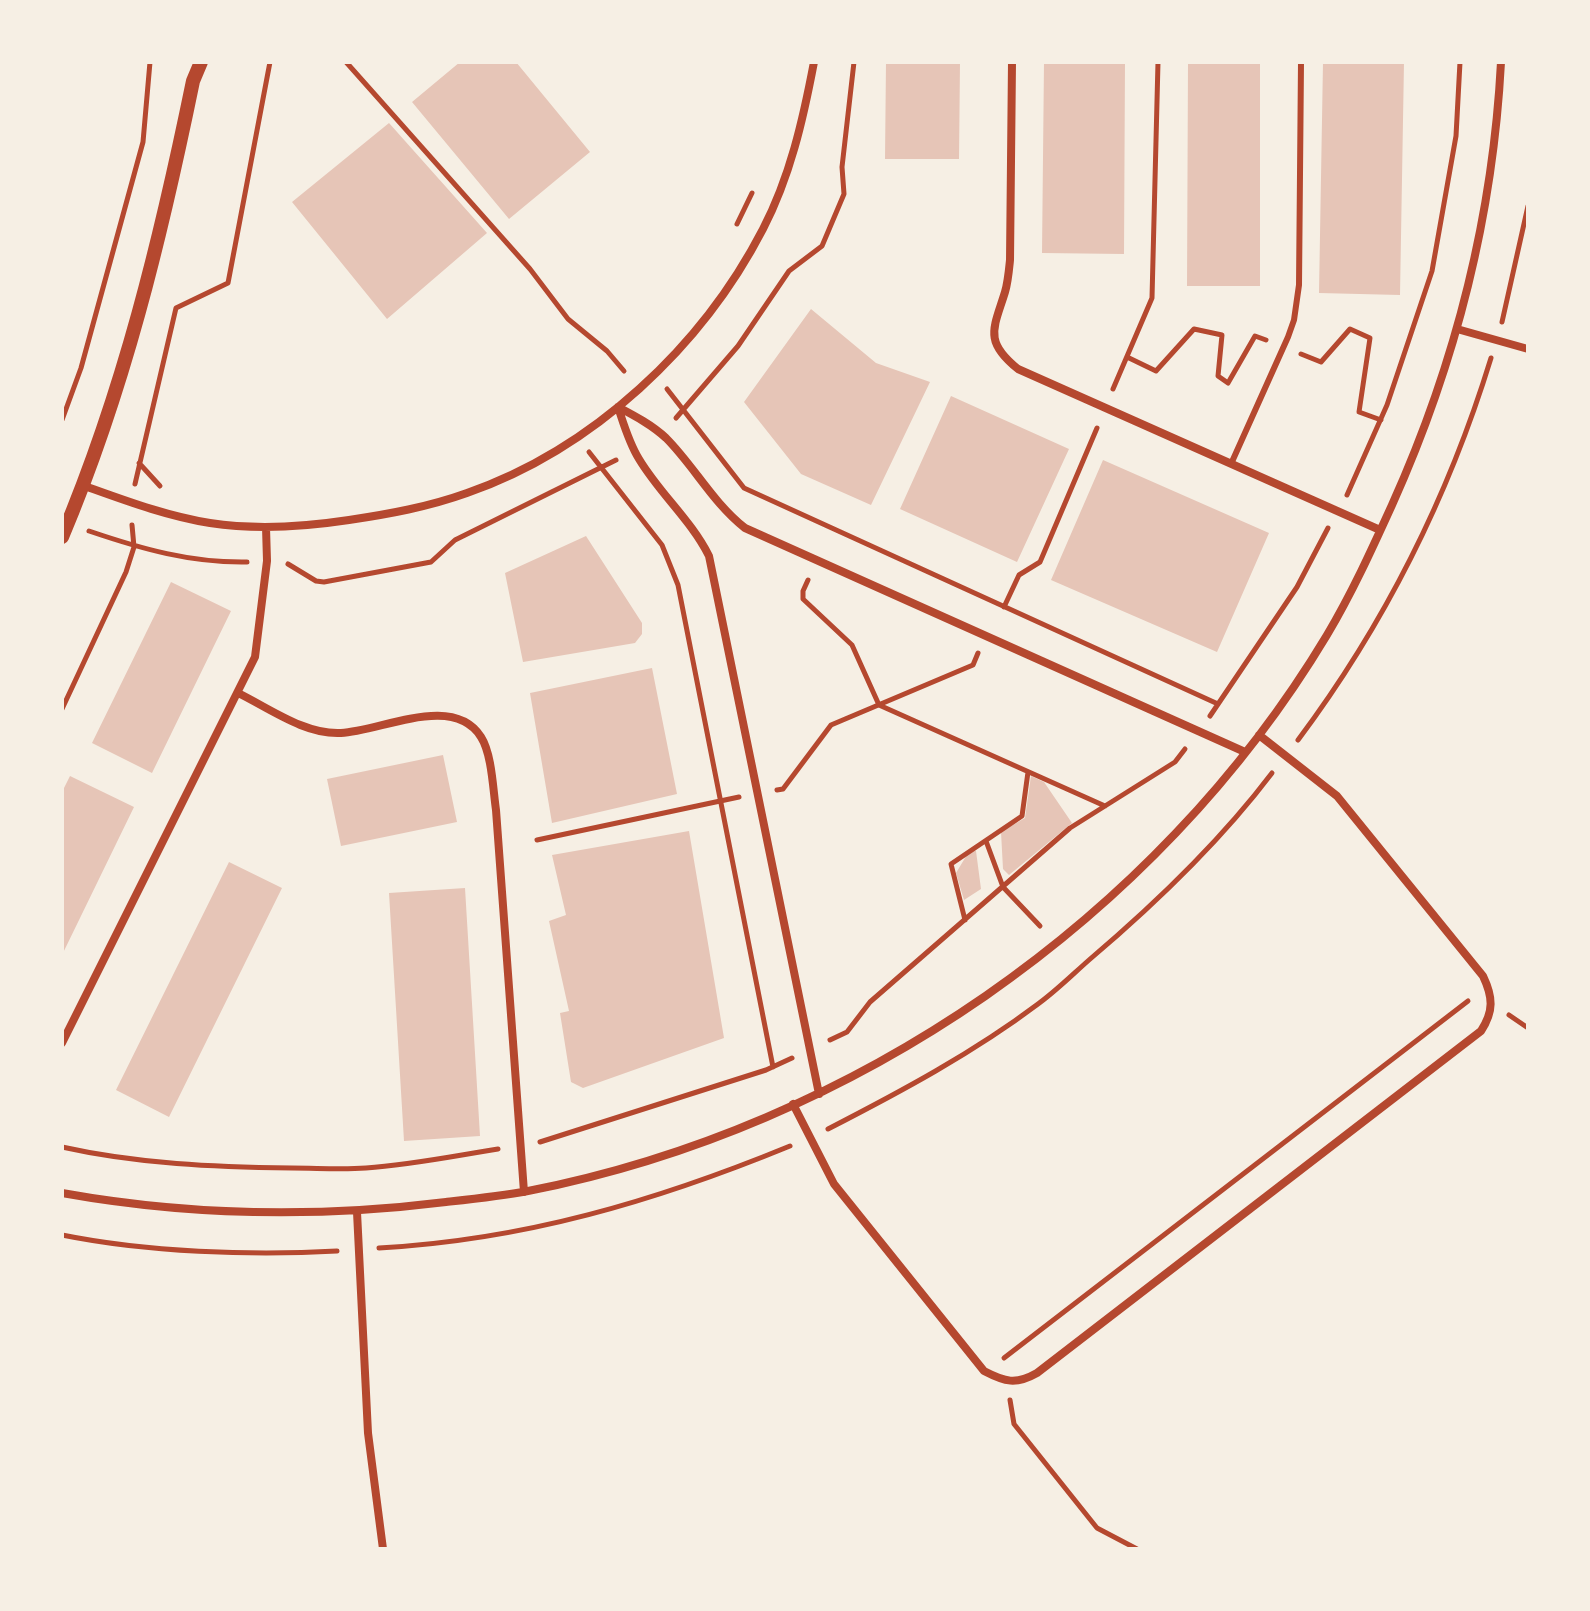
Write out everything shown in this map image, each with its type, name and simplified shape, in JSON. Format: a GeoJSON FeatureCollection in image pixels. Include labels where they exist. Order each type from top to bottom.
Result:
{"type":"FeatureCollection","features":[{"type":"Feature","properties":{"kind":"street"},"geometry":{"type":"LineString","coordinates":[[190,62],[193,81]]}},
{"type":"Feature","properties":{"kind":"street"},"geometry":{"type":"LineString","coordinates":[[65,530],[121,374],[152,267],[193,81],[201,62]]}},
{"type":"Feature","properties":{"kind":"street"},"geometry":{"type":"LineString","coordinates":[[82,485],[180,517],[225,525],[266,527],[333,522],[425,507],[506,477],[544,457],[618,407],[655,373],[707,317],[764,228],[790,165],[814,62]]}},
{"type":"Feature","properties":{"kind":"street"},"geometry":{"type":"LineString","coordinates":[[1012,62],[1010,260],[1006,289],[994,319],[996,345],[1003,357],[1018,369],[1380,530]]}},
{"type":"Feature","properties":{"kind":"street"},"geometry":{"type":"LineString","coordinates":[[62,1193],[221,1212],[357,1212],[524,1192],[637,1164],[692,1146],[819,1094],[939,1027],[1056,943],[1154,855],[1245,752],[1326,637],[1356,584],[1424,429],[1457,329],[1483,218],[1501,62]]}},
{"type":"Feature","properties":{"kind":"street"},"geometry":{"type":"LineString","coordinates":[[1457,329],[1528,349]]}},
{"type":"Feature","properties":{"kind":"street"},"geometry":{"type":"LineString","coordinates":[[618,407],[666,438],[730,516],[745,528],[1245,752]]}},
{"type":"Feature","properties":{"kind":"street"},"geometry":{"type":"LineString","coordinates":[[618,407],[639,460],[701,540],[709,556],[819,1094]]}},
{"type":"Feature","properties":{"kind":"street"},"geometry":{"type":"LineString","coordinates":[[62,1043],[255,657],[267,561],[266,527]]}},
{"type":"Feature","properties":{"kind":"street"},"geometry":{"type":"LineString","coordinates":[[238,693],[314,730],[340,733],[432,716],[448,716],[464,721],[481,737],[492,776],[496,810],[524,1192]]}},
{"type":"Feature","properties":{"kind":"street"},"geometry":{"type":"LineString","coordinates":[[793,1104],[834,1184],[984,1371],[1003,1381],[1024,1380],[1481,1031],[1492,1007],[1491,994],[1483,976],[1337,796],[1259,735]]}},
{"type":"Feature","properties":{"kind":"street"},"geometry":{"type":"LineString","coordinates":[[357,1212],[368,1433],[383,1549]]}},
{"type":"Feature","properties":{"kind":"lane"},"geometry":{"type":"LineString","coordinates":[[1231,464],[1294,320],[1299,285],[1301,62]]}},
{"type":"Feature","properties":{"kind":"path"},"geometry":{"type":"LineString","coordinates":[[62,420],[81,368],[143,142],[150,62]]}},
{"type":"Feature","properties":{"kind":"path"},"geometry":{"type":"LineString","coordinates":[[176,308],[228,283],[270,62]]}},
{"type":"Feature","properties":{"kind":"path"},"geometry":{"type":"LineString","coordinates":[[346,62],[530,269],[568,319],[607,351],[624,371]]}},
{"type":"Feature","properties":{"kind":"path"},"geometry":{"type":"LineString","coordinates":[[658,432],[683,410],[738,346],[789,271],[822,246],[844,194],[842,167],[854,62]]}},
{"type":"Feature","properties":{"kind":"path"},"geometry":{"type":"LineString","coordinates":[[1004,607],[1019,575],[1040,562],[1152,298],[1158,62]]}},
{"type":"Feature","properties":{"kind":"path"},"geometry":{"type":"LineString","coordinates":[[62,1147],[102,1156],[233,1168],[334,1169],[406,1164],[539,1143],[773,1067],[847,1032],[870,1002],[1070,828],[1175,762],[1297,587],[1338,511],[1387,405],[1432,271],[1456,136],[1460,62]]}},
{"type":"Feature","properties":{"kind":"path"},"geometry":{"type":"LineString","coordinates":[[732,234],[754,189]]}},
{"type":"Feature","properties":{"kind":"path"},"geometry":{"type":"LineString","coordinates":[[62,1235],[92,1241],[212,1251],[360,1249],[447,1243],[597,1213],[681,1189],[811,1138],[964,1053],[1038,1004],[1170,888],[1240,813],[1286,756],[1343,674],[1398,581],[1442,495],[1497,339],[1528,206]]}},
{"type":"Feature","properties":{"kind":"path"},"geometry":{"type":"LineString","coordinates":[[613,380],[641,354],[744,488],[1218,704]]}},
{"type":"Feature","properties":{"kind":"path"},"geometry":{"type":"LineString","coordinates":[[577,436],[662,545],[678,585],[773,1067]]}},
{"type":"Feature","properties":{"kind":"path"},"geometry":{"type":"LineString","coordinates":[[65,530],[174,557],[217,562],[283,561],[316,581],[324,582],[431,562],[455,540],[634,449]]}},
{"type":"Feature","properties":{"kind":"path"},"geometry":{"type":"LineString","coordinates":[[139,463],[155,484],[165,489]]}},
{"type":"Feature","properties":{"kind":"path"},"geometry":{"type":"LineString","coordinates":[[830,528],[803,591],[803,599],[852,645],[879,705],[1105,806]]}},
{"type":"Feature","properties":{"kind":"path"},"geometry":{"type":"LineString","coordinates":[[537,840],[783,789],[831,725],[973,665],[997,604]]}},
{"type":"Feature","properties":{"kind":"path"},"geometry":{"type":"LineString","coordinates":[[965,920],[951,864],[1022,816],[1028,772]]}},
{"type":"Feature","properties":{"kind":"path"},"geometry":{"type":"LineString","coordinates":[[986,841],[1003,887],[1079,968]]}},
{"type":"Feature","properties":{"kind":"building"},"geometry":{"type":"Polygon","coordinates":[[[460,62],[516,62],[590,152],[509,219],[412,102],[460,62]]]}},
{"type":"Feature","properties":{"kind":"building"},"geometry":{"type":"Polygon","coordinates":[[[886,62],[960,62],[959,159],[885,159],[886,62]]]}},
{"type":"Feature","properties":{"kind":"building"},"geometry":{"type":"Polygon","coordinates":[[[1044,62],[1125,62],[1124,254],[1042,253],[1044,62]]]}},
{"type":"Feature","properties":{"kind":"building"},"geometry":{"type":"Polygon","coordinates":[[[1188,62],[1260,62],[1260,286],[1187,286],[1188,62]]]}},
{"type":"Feature","properties":{"kind":"building"},"geometry":{"type":"Polygon","coordinates":[[[1323,62],[1404,62],[1400,295],[1319,293],[1323,62]]]}},
{"type":"Feature","properties":{"kind":"building"},"geometry":{"type":"Polygon","coordinates":[[[389,123],[487,233],[387,319],[292,202],[389,123]]]}},
{"type":"Feature","properties":{"kind":"building"},"geometry":{"type":"Polygon","coordinates":[[[811,309],[876,363],[930,382],[871,505],[801,474],[744,402],[811,309]]]}},
{"type":"Feature","properties":{"kind":"building"},"geometry":{"type":"Polygon","coordinates":[[[951,396],[1069,449],[1017,562],[900,509],[951,396]]]}},
{"type":"Feature","properties":{"kind":"building"},"geometry":{"type":"Polygon","coordinates":[[[1103,460],[1269,533],[1217,652],[1051,580],[1103,460]]]}},
{"type":"Feature","properties":{"kind":"building"},"geometry":{"type":"Polygon","coordinates":[[[586,536],[642,623],[642,634],[635,643],[523,662],[505,573],[586,536]]]}},
{"type":"Feature","properties":{"kind":"building"},"geometry":{"type":"Polygon","coordinates":[[[171,582],[231,611],[152,773],[92,743],[171,582]]]}},
{"type":"Feature","properties":{"kind":"building"},"geometry":{"type":"Polygon","coordinates":[[[652,668],[677,794],[552,823],[530,693],[652,668]]]}},
{"type":"Feature","properties":{"kind":"building"},"geometry":{"type":"Polygon","coordinates":[[[443,755],[457,822],[341,846],[327,779],[443,755]]]}},
{"type":"Feature","properties":{"kind":"building"},"geometry":{"type":"Polygon","coordinates":[[[70,776],[134,807],[62,955],[62,792],[70,776]]]}},
{"type":"Feature","properties":{"kind":"building"},"geometry":{"type":"Polygon","coordinates":[[[1031,776],[1044,782],[1072,823],[1009,875],[1003,869],[1001,832],[1025,818],[1031,776]]]}},
{"type":"Feature","properties":{"kind":"building"},"geometry":{"type":"Polygon","coordinates":[[[689,831],[724,1038],[583,1088],[571,1082],[560,1013],[569,1011],[549,921],[566,915],[552,855],[689,831]]]}},
{"type":"Feature","properties":{"kind":"building"},"geometry":{"type":"Polygon","coordinates":[[[971,848],[976,851],[981,889],[964,900],[956,873],[971,848]]]}},
{"type":"Feature","properties":{"kind":"building"},"geometry":{"type":"Polygon","coordinates":[[[229,862],[282,888],[169,1117],[116,1090],[229,862]]]}},
{"type":"Feature","properties":{"kind":"building"},"geometry":{"type":"Polygon","coordinates":[[[465,888],[480,1136],[404,1141],[389,893],[465,888]]]}}]}
